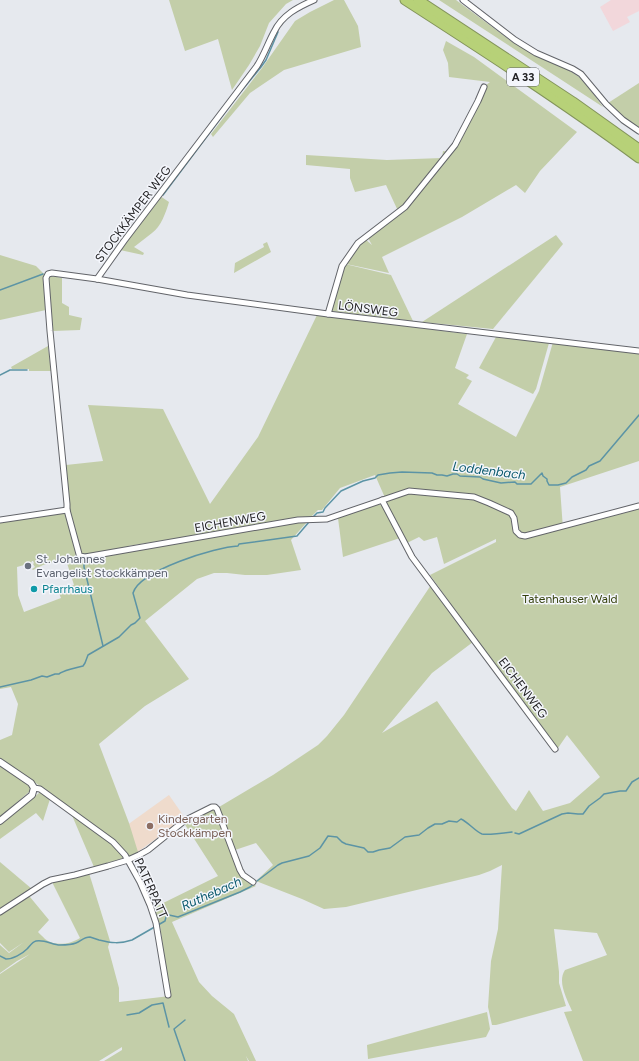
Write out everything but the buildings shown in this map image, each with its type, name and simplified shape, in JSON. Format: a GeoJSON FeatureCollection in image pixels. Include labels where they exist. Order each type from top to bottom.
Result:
{"type":"FeatureCollection","features":[{"type":"Feature","properties":{"kind":"highway","name":"A 33"},"geometry":{"type":"LineString","coordinates":[[405,0],[581,116],[639,158]]}},
{"type":"Feature","properties":{"kind":"highway","name":"A 33"},"geometry":{"type":"LineString","coordinates":[[418,0],[567,98],[639,149]]}},
{"type":"Feature","properties":{"kind":"street","name":"STOCKKÄMPER WEG"},"geometry":{"type":"LineString","coordinates":[[67,510],[46,278],[50,273],[97,279],[124,241],[257,66],[263,57],[277,27],[291,12],[314,0]]}},
{"type":"Feature","properties":{"kind":"street"},"geometry":{"type":"LineString","coordinates":[[463,0],[515,40],[536,53],[573,68],[581,74],[606,104],[623,120],[639,131]]}},
{"type":"Feature","properties":{"kind":"street"},"geometry":{"type":"LineString","coordinates":[[328,314],[342,266],[358,243],[406,207],[455,145],[484,87]]}},
{"type":"Feature","properties":{"kind":"street","name":"LÖNSWEG"},"geometry":{"type":"LineString","coordinates":[[97,279],[187,295],[328,314],[639,351]]}},
{"type":"Feature","properties":{"kind":"street","name":"EICHENWEG"},"geometry":{"type":"LineString","coordinates":[[67,510],[80,556],[85,557],[298,520],[327,519],[409,491],[474,497],[511,513],[514,518],[516,531],[520,535],[525,536],[639,506]]}},
{"type":"Feature","properties":{"kind":"street","name":"EICHENWEG"},"geometry":{"type":"LineString","coordinates":[[382,500],[412,557],[555,749]]}},
{"type":"Feature","properties":{"kind":"street"},"geometry":{"type":"LineString","coordinates":[[0,520],[67,510]]}},
{"type":"Feature","properties":{"kind":"street"},"geometry":{"type":"LineString","coordinates":[[0,762],[31,783],[34,788],[32,795],[0,821]]}},
{"type":"Feature","properties":{"kind":"street","name":"PATERPATT"},"geometry":{"type":"LineString","coordinates":[[34,788],[40,789],[122,850],[140,882],[158,929],[168,995]]}},
{"type":"Feature","properties":{"kind":"street"},"geometry":{"type":"LineString","coordinates":[[0,912],[51,880],[128,860],[148,850],[184,822],[212,807],[217,809],[240,870],[243,875],[253,882]]}},
{"type":"Feature","properties":{"kind":"shaded area"},"geometry":{"type":"Polygon","coordinates":[[[611,0],[639,0],[639,11],[627,17],[630,22],[613,31],[600,7],[611,0]]]}},
{"type":"Feature","properties":{"kind":"shaded area","name":"Kindergarten Stockkämpen"},"geometry":{"type":"Polygon","coordinates":[[[169,795],[185,818],[132,856],[123,828],[169,795]]]}},
{"type":"Feature","properties":{"kind":"green space"},"geometry":{"type":"Polygon","coordinates":[[[169,0],[293,0],[286,4],[269,23],[260,46],[232,90],[218,39],[185,51],[169,0]]]}},
{"type":"Feature","properties":{"kind":"green space"},"geometry":{"type":"Polygon","coordinates":[[[334,0],[344,0],[358,26],[361,47],[284,70],[250,93],[213,137],[211,134],[262,68],[295,21],[334,0]]]}},
{"type":"Feature","properties":{"kind":"green space"},"geometry":{"type":"Polygon","coordinates":[[[439,0],[456,0],[511,41],[540,58],[567,69],[579,77],[603,107],[439,0]]]}},
{"type":"Feature","properties":{"kind":"green space"},"geometry":{"type":"Polygon","coordinates":[[[446,41],[474,57],[577,132],[540,171],[525,193],[516,185],[462,217],[382,257],[389,273],[346,264],[358,244],[365,239],[372,245],[368,238],[398,211],[386,185],[355,192],[350,178],[350,169],[306,165],[306,155],[387,160],[442,158],[443,151],[449,152],[455,146],[485,86],[490,82],[449,77],[448,63],[443,50],[446,41]]]}},
{"type":"Feature","properties":{"kind":"green space"},"geometry":{"type":"Polygon","coordinates":[[[639,83],[639,129],[608,103],[639,83]]]}},
{"type":"Feature","properties":{"kind":"green space"},"geometry":{"type":"Polygon","coordinates":[[[160,196],[169,202],[163,219],[155,230],[134,247],[144,253],[143,255],[120,250],[160,196]]]}},
{"type":"Feature","properties":{"kind":"green space"},"geometry":{"type":"Polygon","coordinates":[[[556,235],[563,244],[493,329],[422,322],[556,235]]]}},
{"type":"Feature","properties":{"kind":"green space"},"geometry":{"type":"Polygon","coordinates":[[[267,242],[271,252],[234,273],[235,263],[264,247],[263,244],[267,242]]]}},
{"type":"Feature","properties":{"kind":"green space"},"geometry":{"type":"Polygon","coordinates":[[[0,255],[36,266],[44,274],[46,310],[0,320],[0,255]]]}},
{"type":"Feature","properties":{"kind":"green space"},"geometry":{"type":"Polygon","coordinates":[[[345,264],[391,275],[413,321],[330,311],[345,264]]]}},
{"type":"Feature","properties":{"kind":"green space"},"geometry":{"type":"Polygon","coordinates":[[[51,276],[62,278],[62,303],[69,307],[69,315],[82,318],[80,330],[53,331],[48,280],[51,276]]]}},
{"type":"Feature","properties":{"kind":"green space","name":"Tatenhauser Wald"},"geometry":{"type":"Polygon","coordinates":[[[317,315],[467,334],[455,368],[469,375],[466,378],[472,381],[458,404],[516,437],[539,391],[553,342],[639,354],[639,461],[560,487],[563,529],[639,509],[639,1061],[583,1061],[564,1012],[572,1011],[562,985],[565,970],[607,955],[597,933],[554,929],[559,983],[566,1006],[492,1025],[488,1007],[491,961],[498,929],[502,865],[479,875],[346,907],[324,909],[256,881],[273,865],[256,843],[235,850],[219,807],[273,775],[318,745],[327,736],[344,715],[431,585],[473,642],[432,673],[382,733],[437,701],[512,808],[516,811],[529,790],[543,811],[570,803],[600,777],[567,735],[558,748],[478,642],[430,575],[496,542],[496,539],[444,564],[437,537],[424,541],[419,537],[407,543],[397,525],[375,475],[340,488],[322,510],[318,510],[310,518],[190,538],[190,536],[128,546],[128,548],[87,555],[82,553],[80,550],[70,510],[66,465],[103,461],[88,405],[163,409],[210,504],[258,437],[317,315]]]}},
{"type":"Feature","properties":{"kind":"green space"},"geometry":{"type":"Polygon","coordinates":[[[496,337],[547,341],[549,343],[536,389],[533,394],[479,368],[496,337]]]}},
{"type":"Feature","properties":{"kind":"green space"},"geometry":{"type":"Polygon","coordinates":[[[48,346],[51,371],[12,369],[11,367],[48,346]]]}},
{"type":"Feature","properties":{"kind":"green space"},"geometry":{"type":"Polygon","coordinates":[[[378,504],[382,506],[400,538],[343,557],[338,518],[378,504]]]}},
{"type":"Feature","properties":{"kind":"green space"},"geometry":{"type":"Polygon","coordinates":[[[62,513],[65,514],[76,553],[75,557],[77,559],[84,559],[298,522],[307,522],[291,540],[301,570],[267,575],[214,573],[197,579],[145,621],[189,679],[145,706],[99,744],[129,823],[138,852],[130,856],[94,867],[71,813],[50,799],[43,821],[36,813],[0,839],[0,825],[39,793],[40,786],[0,758],[0,740],[12,735],[18,704],[11,687],[0,689],[0,522],[62,513]],[[60,560],[43,565],[33,570],[32,569],[35,567],[33,561],[17,567],[18,595],[24,612],[61,598],[58,591],[74,585],[66,560],[61,562],[60,560]]]}},
{"type":"Feature","properties":{"kind":"green space"},"geometry":{"type":"Polygon","coordinates":[[[0,766],[30,786],[30,791],[0,817],[0,766]]]}},
{"type":"Feature","properties":{"kind":"green space"},"geometry":{"type":"Polygon","coordinates":[[[212,809],[216,811],[241,876],[256,886],[172,922],[199,982],[212,996],[234,1014],[256,1061],[249,1061],[246,1056],[248,1061],[104,1061],[122,1050],[122,1047],[99,1061],[0,1061],[0,974],[30,954],[0,973],[0,945],[9,953],[24,942],[9,952],[0,943],[0,913],[27,896],[30,897],[49,920],[38,932],[45,939],[49,942],[58,944],[76,940],[80,938],[52,882],[89,873],[110,941],[108,947],[119,988],[119,1002],[170,996],[160,926],[153,908],[218,876],[184,823],[212,809]]]}},
{"type":"Feature","properties":{"kind":"green space"},"geometry":{"type":"Polygon","coordinates":[[[0,862],[32,889],[0,909],[0,862]]]}},
{"type":"Feature","properties":{"kind":"green space"},"geometry":{"type":"Polygon","coordinates":[[[487,1012],[490,1029],[486,1037],[368,1059],[367,1045],[487,1012]]]}},
{"type":"Feature","properties":{"kind":"waterway"},"geometry":{"type":"LineString","coordinates":[[163,195],[266,60],[278,32]]}},
{"type":"Feature","properties":{"kind":"waterway"},"geometry":{"type":"LineString","coordinates":[[0,290],[43,274]]}},
{"type":"Feature","properties":{"kind":"waterway"},"geometry":{"type":"LineString","coordinates":[[0,375],[10,370],[27,370]]}},
{"type":"Feature","properties":{"kind":"waterway","name":"Loddenbach"},"geometry":{"type":"LineString","coordinates":[[312,518],[317,513],[323,512],[341,491],[363,481],[375,478],[378,475],[390,473],[432,473],[447,476],[457,474],[460,476],[480,477],[501,483],[515,482],[517,484],[531,484],[542,473],[547,479],[549,485],[566,483],[572,477],[600,461],[639,415]]}},
{"type":"Feature","properties":{"kind":"waterway","name":"Loddenbach"},"geometry":{"type":"LineString","coordinates":[[0,687],[42,676],[47,677],[59,674],[67,670],[83,666],[88,655],[119,637],[140,618],[133,593],[139,584],[163,568],[197,555],[227,547],[238,546],[239,544],[297,536],[309,522]]}},
{"type":"Feature","properties":{"kind":"waterway"},"geometry":{"type":"LineString","coordinates":[[86,554],[91,554]]}},
{"type":"Feature","properties":{"kind":"waterway"},"geometry":{"type":"LineString","coordinates":[[84,560],[84,567],[103,646]]}},
{"type":"Feature","properties":{"kind":"waterway","name":"Ruthebach"},"geometry":{"type":"LineString","coordinates":[[515,833],[519,834],[562,814],[583,814],[589,806],[604,794],[626,791],[632,782],[639,778]]}},
{"type":"Feature","properties":{"kind":"waterway","name":"Ruthebach"},"geometry":{"type":"LineString","coordinates":[[257,881],[282,863],[309,856],[320,848],[328,836],[337,837],[346,844],[364,848],[368,852],[373,852],[390,848],[405,837],[419,835],[435,824],[442,824],[449,821],[457,822],[461,819],[482,834],[512,832]]}},
{"type":"Feature","properties":{"kind":"waterway","name":"Ruthebach"},"geometry":{"type":"LineString","coordinates":[[0,956],[6,959],[14,957],[25,951],[33,942],[36,941],[68,945],[74,944],[88,937],[119,943],[132,940],[165,921],[166,917],[169,915],[178,917],[240,892],[254,884]]}},
{"type":"Feature","properties":{"kind":"waterway"},"geometry":{"type":"LineString","coordinates":[[127,1015],[139,1013],[152,1005],[163,1003],[169,1027]]}},
{"type":"Feature","properties":{"kind":"waterway"},"geometry":{"type":"LineString","coordinates":[[185,1020],[174,1029],[185,1061]]}},
{"type":"Feature","properties":{"kind":"place","name":"St. Johannes Evangelist Stockkämpen"},"geometry":{"type":"Point","coordinates":[28,566]}},
{"type":"Feature","properties":{"kind":"place","name":"Pfarrhaus"},"geometry":{"type":"Point","coordinates":[34,589]}},
{"type":"Feature","properties":{"kind":"place","name":"Kindergarten Stockkämpen"},"geometry":{"type":"Point","coordinates":[150,826]}}]}
